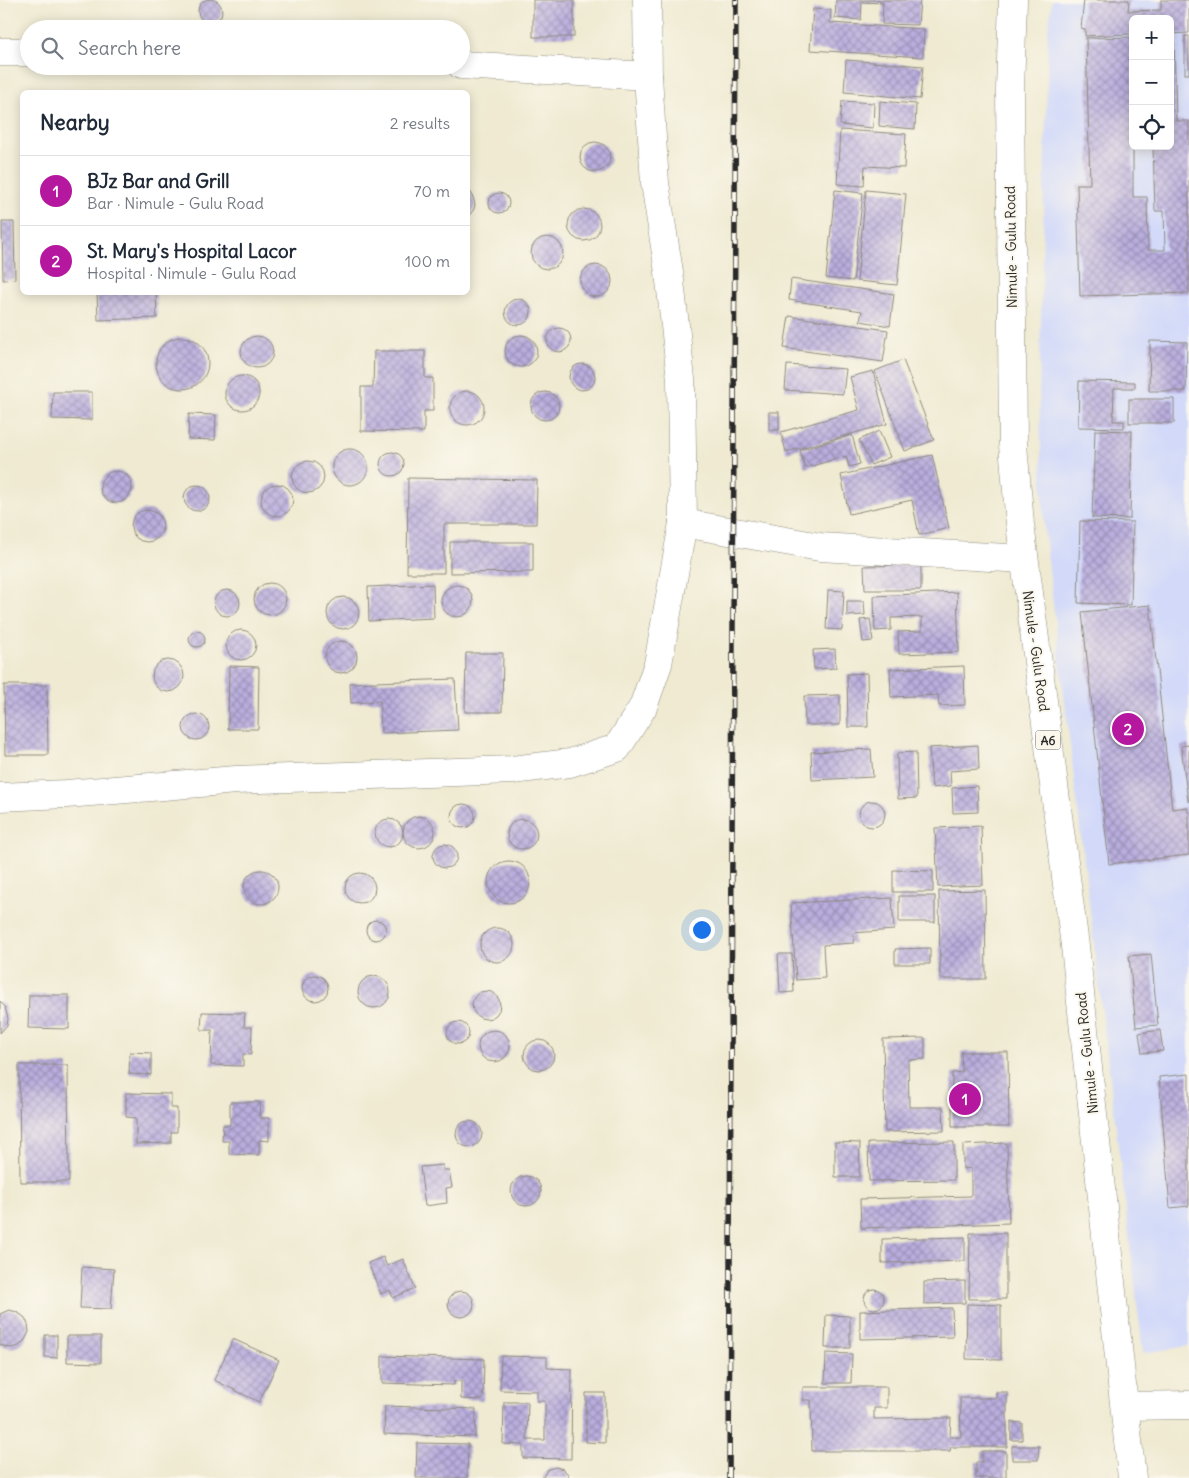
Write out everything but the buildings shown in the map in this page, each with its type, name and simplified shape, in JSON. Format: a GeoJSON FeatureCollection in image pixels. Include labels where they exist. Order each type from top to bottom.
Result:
{"type":"FeatureCollection","features":[{"type":"Feature","properties":{"kind":"street"},"geometry":{"type":"LineString","coordinates":[[0,797],[66,794],[236,780],[512,770],[570,763],[617,748],[643,707],[658,664],[683,523],[681,379],[655,183],[648,76],[647,0]]}},
{"type":"Feature","properties":{"kind":"street","name":"Nimule - Gulu Road"},"geometry":{"type":"LineString","coordinates":[[1013,0],[1010,100],[1014,445],[1024,559],[1075,946],[1132,1478]]}},
{"type":"Feature","properties":{"kind":"street"},"geometry":{"type":"LineString","coordinates":[[0,52],[20,52]]}},
{"type":"Feature","properties":{"kind":"street"},"geometry":{"type":"LineString","coordinates":[[470,66],[648,76]]}},
{"type":"Feature","properties":{"kind":"street"},"geometry":{"type":"LineString","coordinates":[[683,523],[820,547],[1024,559]]}},
{"type":"Feature","properties":{"kind":"street"},"geometry":{"type":"LineString","coordinates":[[1125,1406],[1189,1405]]}},
{"type":"Feature","properties":{"kind":"shaded area"},"geometry":{"type":"Polygon","coordinates":[[[1052,0],[1189,0],[1189,1346],[1143,1353],[1044,528],[1039,392],[1048,31],[1052,0]]]}},
{"type":"Feature","properties":{"kind":"railway"},"geometry":{"type":"LineString","coordinates":[[729,1478],[736,0]]}},
{"type":"Feature","properties":{"kind":"place","name":"St. Mary's Hospital Lacor"},"geometry":{"type":"Point","coordinates":[1128,729]}},
{"type":"Feature","properties":{"kind":"place","name":"BJz Bar and Grill"},"geometry":{"type":"Point","coordinates":[965,1099]}}]}
